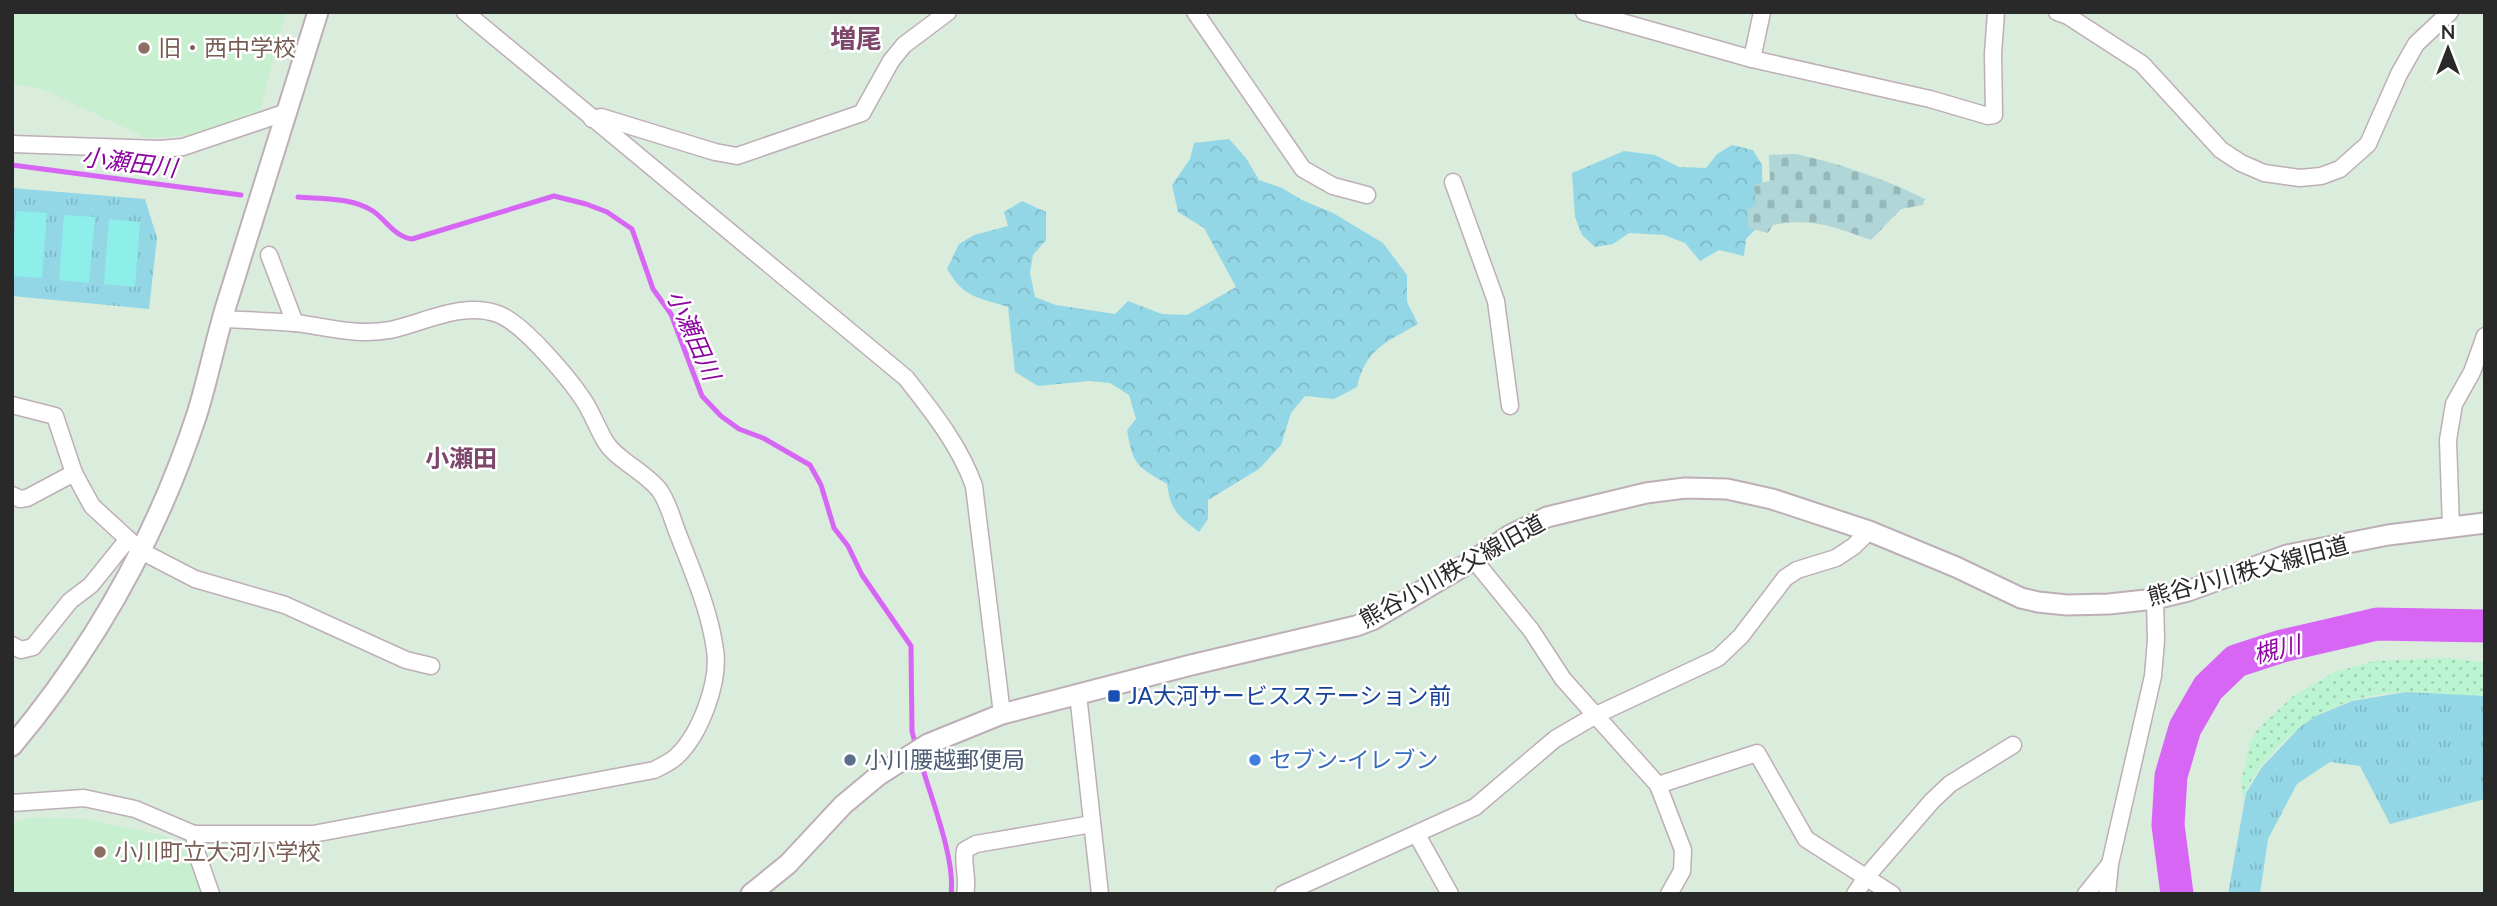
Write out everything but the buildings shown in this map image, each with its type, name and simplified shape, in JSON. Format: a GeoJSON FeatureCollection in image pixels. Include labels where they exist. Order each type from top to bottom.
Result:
{"type":"FeatureCollection","features":[{"type":"Feature","properties":{"kind":"street"},"geometry":{"type":"LineString","coordinates":[[12,746],[93,638],[197,413],[222,319],[318,12]]}},
{"type":"Feature","properties":{"kind":"street"},"geometry":{"type":"LineString","coordinates":[[465,12],[906,378],[933,412],[967,467],[974,486],[1002,714]]}},
{"type":"Feature","properties":{"kind":"street"},"geometry":{"type":"LineString","coordinates":[[592,119],[601,117],[715,152],[737,156],[862,113],[891,61],[904,45],[947,12]]}},
{"type":"Feature","properties":{"kind":"street"},"geometry":{"type":"LineString","coordinates":[[1195,12],[1303,169],[1333,186],[1367,195]]}},
{"type":"Feature","properties":{"kind":"street"},"geometry":{"type":"LineString","coordinates":[[1584,12],[1613,16],[1752,59],[1857,81],[1988,116],[1994,115],[1993,54],[1996,12]]}},
{"type":"Feature","properties":{"kind":"street"},"geometry":{"type":"LineString","coordinates":[[1752,59],[1762,12]]}},
{"type":"Feature","properties":{"kind":"street"},"geometry":{"type":"LineString","coordinates":[[2057,12],[2068,16],[2143,64],[2221,150],[2231,157],[2264,173],[2300,178],[2321,176],[2340,169],[2368,144],[2399,74],[2416,44],[2450,12]]}},
{"type":"Feature","properties":{"kind":"street"},"geometry":{"type":"LineString","coordinates":[[12,144],[160,149],[183,147],[287,112]]}},
{"type":"Feature","properties":{"kind":"street"},"geometry":{"type":"LineString","coordinates":[[1453,182],[1496,301],[1510,406]]}},
{"type":"Feature","properties":{"kind":"street"},"geometry":{"type":"LineString","coordinates":[[270,255],[295,323]]}},
{"type":"Feature","properties":{"kind":"street"},"geometry":{"type":"LineString","coordinates":[[12,803],[84,799],[135,809],[194,834],[313,834],[654,770],[675,758],[694,735],[707,704],[716,668],[715,650],[692,567],[669,507],[659,489],[607,444],[586,403],[547,355],[524,333],[501,315],[472,311],[442,313],[390,330],[364,333],[295,323],[222,319]]}},
{"type":"Feature","properties":{"kind":"street"},"geometry":{"type":"LineString","coordinates":[[2451,527],[2448,440],[2454,404],[2479,372],[2485,336]]}},
{"type":"Feature","properties":{"kind":"street"},"geometry":{"type":"LineString","coordinates":[[12,405],[55,416],[74,473],[92,506],[134,545],[195,579],[285,606],[406,660],[431,666]]}},
{"type":"Feature","properties":{"kind":"street"},"geometry":{"type":"LineString","coordinates":[[12,495],[20,499],[27,498],[74,473]]}},
{"type":"Feature","properties":{"kind":"street","name":"熊谷小川秩父線旧道"},"geometry":{"type":"LineString","coordinates":[[751,894],[788,864],[843,804],[879,775],[928,744],[1002,714],[1372,621],[1510,536],[1560,513],[1646,493],[1685,488],[1742,491],[1869,531],[1956,567],[2002,590],[2038,602],[2109,604],[2155,599],[2188,592],[2287,555],[2388,535],[2485,523]]}},
{"type":"Feature","properties":{"kind":"street"},"geometry":{"type":"LineString","coordinates":[[1283,894],[1475,807],[1555,739],[1596,715],[1718,658],[1741,636],[1785,578],[1797,570],[1836,558],[1854,546],[1869,531]]}},
{"type":"Feature","properties":{"kind":"street"},"geometry":{"type":"LineString","coordinates":[[12,645],[21,650],[33,647],[70,601],[134,545]]}},
{"type":"Feature","properties":{"kind":"street"},"geometry":{"type":"LineString","coordinates":[[1474,560],[1531,630],[1563,679],[1658,785],[1683,850],[1682,871],[1669,894]]}},
{"type":"Feature","properties":{"kind":"street"},"geometry":{"type":"LineString","coordinates":[[2107,894],[2110,864],[2153,676],[2155,599]]}},
{"type":"Feature","properties":{"kind":"street"},"geometry":{"type":"LineString","coordinates":[[1078,694],[1100,894]]}},
{"type":"Feature","properties":{"kind":"street"},"geometry":{"type":"LineString","coordinates":[[1855,894],[1867,876],[1950,784],[2013,745]]}},
{"type":"Feature","properties":{"kind":"street"},"geometry":{"type":"LineString","coordinates":[[1658,785],[1757,753],[1806,839],[1892,894]]}},
{"type":"Feature","properties":{"kind":"street"},"geometry":{"type":"LineString","coordinates":[[965,894],[965,850],[976,844],[1092,824]]}},
{"type":"Feature","properties":{"kind":"street"},"geometry":{"type":"LineString","coordinates":[[194,834],[197,854],[211,894]]}},
{"type":"Feature","properties":{"kind":"street"},"geometry":{"type":"LineString","coordinates":[[1417,835],[1450,894]]}},
{"type":"Feature","properties":{"kind":"street"},"geometry":{"type":"LineString","coordinates":[[2086,894],[2110,864]]}},
{"type":"Feature","properties":{"kind":"shaded area","name":"旧・西中学校"},"geometry":{"type":"Polygon","coordinates":[[[12,12],[286,12],[260,110],[196,135],[147,138],[42,89],[12,84],[12,12]]]}},
{"type":"Feature","properties":{"kind":"shaded area"},"geometry":{"type":"Polygon","coordinates":[[[16,211],[47,213],[42,278],[12,276],[16,211]]]}},
{"type":"Feature","properties":{"kind":"shaded area"},"geometry":{"type":"Polygon","coordinates":[[[64,215],[95,217],[89,283],[59,280],[64,215]]]}},
{"type":"Feature","properties":{"kind":"shaded area"},"geometry":{"type":"Polygon","coordinates":[[[109,219],[140,222],[135,287],[104,284],[109,219]]]}},
{"type":"Feature","properties":{"kind":"shaded area","name":"小川町立大河小学校"},"geometry":{"type":"Polygon","coordinates":[[[34,817],[85,819],[162,835],[185,847],[204,894],[12,894],[12,826],[18,821],[34,817]]]}},
{"type":"Feature","properties":{"kind":"green space"},"geometry":{"type":"Polygon","coordinates":[[[1229,139],[1246,158],[1259,180],[1333,213],[1383,243],[1407,275],[1407,302],[1418,324],[1387,342],[1372,355],[1357,387],[1334,399],[1305,396],[1291,413],[1281,445],[1259,469],[1208,500],[1208,519],[1199,532],[1177,512],[1167,484],[1143,468],[1134,458],[1127,430],[1136,419],[1129,395],[1110,383],[1089,381],[1038,386],[1015,372],[1008,307],[972,295],[959,286],[947,269],[959,244],[974,235],[1008,226],[1004,212],[1022,201],[1046,212],[1046,240],[1033,255],[1030,273],[1035,297],[1056,305],[1115,314],[1128,301],[1162,314],[1187,315],[1236,287],[1204,228],[1178,212],[1172,185],[1190,159],[1194,143],[1229,139]]]}},
{"type":"Feature","properties":{"kind":"green space"},"geometry":{"type":"Polygon","coordinates":[[[1732,145],[1753,150],[1762,165],[1763,221],[1746,239],[1744,256],[1719,250],[1700,261],[1685,243],[1664,235],[1629,233],[1613,244],[1595,247],[1582,235],[1575,217],[1572,173],[1624,151],[1655,155],[1679,167],[1706,168],[1717,154],[1732,145]]]}},
{"type":"Feature","properties":{"kind":"green space"},"geometry":{"type":"Polygon","coordinates":[[[1796,154],[1878,178],[1925,199],[1923,205],[1901,209],[1871,240],[1834,227],[1812,223],[1773,225],[1768,233],[1748,228],[1748,208],[1756,206],[1754,184],[1770,181],[1769,155],[1796,154]]]}},
{"type":"Feature","properties":{"kind":"green space"},"geometry":{"type":"Polygon","coordinates":[[[12,188],[145,199],[157,238],[149,309],[12,296],[12,188]]]}},
{"type":"Feature","properties":{"kind":"green space"},"geometry":{"type":"Polygon","coordinates":[[[2406,692],[2485,696],[2485,799],[2390,824],[2360,766],[2330,762],[2297,784],[2268,839],[2260,894],[2228,894],[2246,793],[2262,767],[2300,727],[2316,716],[2352,701],[2406,692]]]}},
{"type":"Feature","properties":{"kind":"sand"},"geometry":{"type":"Polygon","coordinates":[[[2449,658],[2485,663],[2485,695],[2403,692],[2367,697],[2335,707],[2306,723],[2278,747],[2257,772],[2243,801],[2241,780],[2251,741],[2256,731],[2292,697],[2335,672],[2374,661],[2449,658]]]}},
{"type":"Feature","properties":{"kind":"waterway","name":"小瀬田川"},"geometry":{"type":"LineString","coordinates":[[12,165],[241,195]]}},
{"type":"Feature","properties":{"kind":"waterway","name":"小瀬田川"},"geometry":{"type":"LineString","coordinates":[[298,197],[336,199],[365,206],[391,228],[412,239],[554,196],[607,212],[632,229],[653,289],[671,314],[702,396],[721,416],[739,429],[763,438],[810,465],[821,485],[834,528],[848,546],[862,575],[911,646],[912,731],[916,747]]}},
{"type":"Feature","properties":{"kind":"waterway","name":"槻川"},"geometry":{"type":"LineString","coordinates":[[2177,894],[2168,825],[2171,776],[2185,728],[2208,688],[2236,661],[2282,646],[2377,624],[2485,626]]}},
{"type":"Feature","properties":{"kind":"waterway","name":"小瀬田川"},"geometry":{"type":"LineString","coordinates":[[919,756],[946,845],[950,863],[951,894]]}},
{"type":"Feature","properties":{"kind":"place","name":"旧・西中学校"},"geometry":{"type":"Point","coordinates":[144,48]}},
{"type":"Feature","properties":{"kind":"place","name":"JA大河サービスステーション前"},"geometry":{"type":"Point","coordinates":[1114,696]}},
{"type":"Feature","properties":{"kind":"place","name":"小川腰越郵便局"},"geometry":{"type":"Point","coordinates":[850,760]}},
{"type":"Feature","properties":{"kind":"place","name":"セブン-イレブン"},"geometry":{"type":"Point","coordinates":[1255,760]}},
{"type":"Feature","properties":{"kind":"place","name":"小川町立大河小学校"},"geometry":{"type":"Point","coordinates":[100,852]}},
{"type":"Feature","properties":{"kind":"district","name":"増尾"},"geometry":{"type":"Point","coordinates":[856,39]}},
{"type":"Feature","properties":{"kind":"district","name":"小瀬田"},"geometry":{"type":"Point","coordinates":[461,459]}}]}
